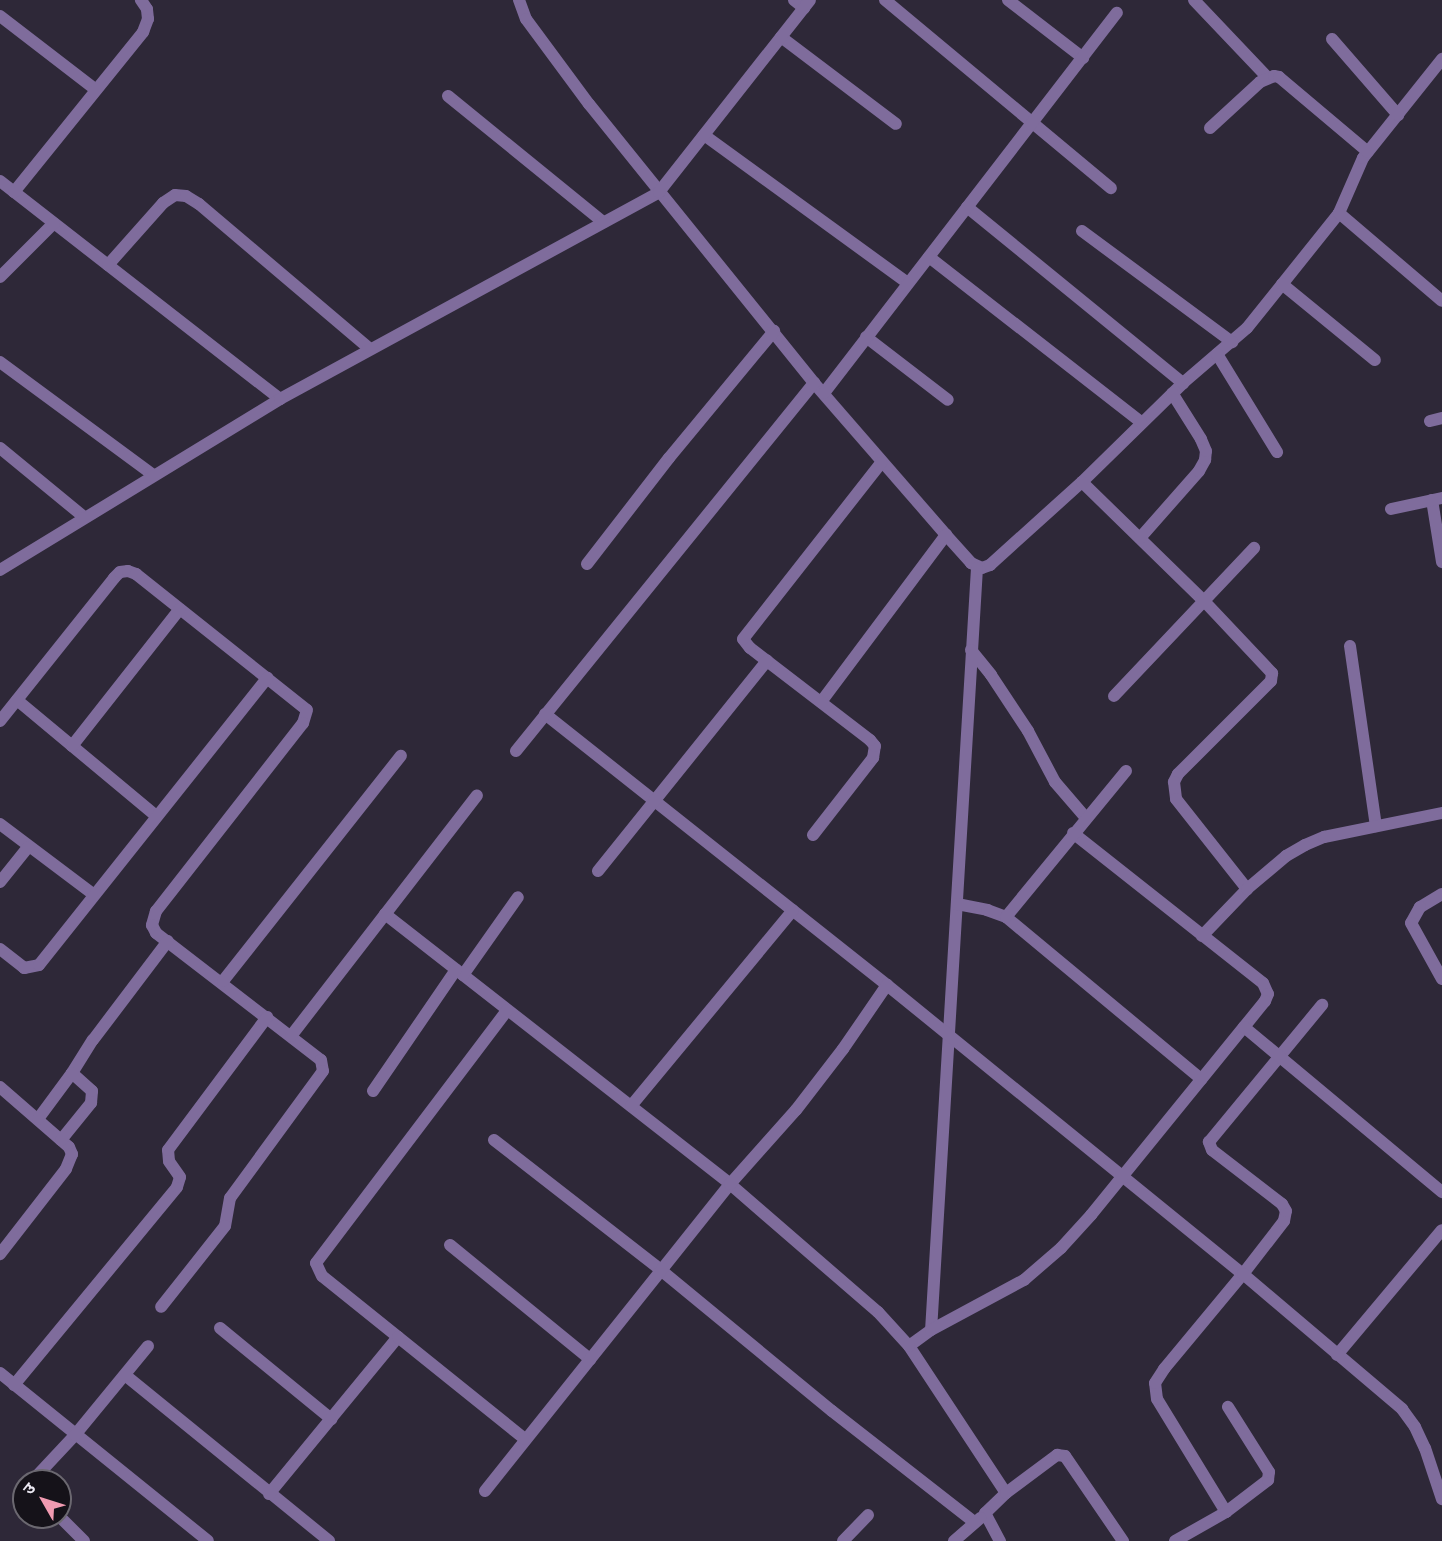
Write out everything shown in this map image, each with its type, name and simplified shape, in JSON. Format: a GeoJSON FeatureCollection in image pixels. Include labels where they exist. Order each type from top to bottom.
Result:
{"type":"FeatureCollection","features":[{"type":"Feature","properties":{"kind":"street"},"geometry":{"type":"LineString","coordinates":[[14,192],[142,32],[148,19],[147,9],[141,0]]}},
{"type":"Feature","properties":{"kind":"street"},"geometry":{"type":"LineString","coordinates":[[519,0],[526,19],[588,104],[659,192],[881,463],[977,567],[948,1035],[942,1185],[931,1330]]}},
{"type":"Feature","properties":{"kind":"street"},"geometry":{"type":"LineString","coordinates":[[885,0],[1031,124],[1111,188]]}},
{"type":"Feature","properties":{"kind":"street"},"geometry":{"type":"LineString","coordinates":[[1008,0],[1083,58]]}},
{"type":"Feature","properties":{"kind":"street"},"geometry":{"type":"LineString","coordinates":[[1195,1],[1267,77]]}},
{"type":"Feature","properties":{"kind":"street"},"geometry":{"type":"LineString","coordinates":[[0,570],[280,399],[659,192],[781,38],[803,3]]}},
{"type":"Feature","properties":{"kind":"street"},"geometry":{"type":"LineString","coordinates":[[824,393],[1117,13]]}},
{"type":"Feature","properties":{"kind":"street"},"geometry":{"type":"LineString","coordinates":[[0,16],[96,90]]}},
{"type":"Feature","properties":{"kind":"street"},"geometry":{"type":"LineString","coordinates":[[781,38],[896,124]]}},
{"type":"Feature","properties":{"kind":"street"},"geometry":{"type":"LineString","coordinates":[[1332,39],[1398,115]]}},
{"type":"Feature","properties":{"kind":"street"},"geometry":{"type":"LineString","coordinates":[[977,567],[990,565],[1082,482],[1172,393],[1246,328],[1339,213],[1368,152],[1442,59]]}},
{"type":"Feature","properties":{"kind":"street"},"geometry":{"type":"LineString","coordinates":[[1210,128],[1267,77],[1279,77],[1368,152]]}},
{"type":"Feature","properties":{"kind":"street"},"geometry":{"type":"LineString","coordinates":[[448,96],[603,222]]}},
{"type":"Feature","properties":{"kind":"street"},"geometry":{"type":"LineString","coordinates":[[704,135],[908,283]]}},
{"type":"Feature","properties":{"kind":"street"},"geometry":{"type":"LineString","coordinates":[[0,181],[280,399]]}},
{"type":"Feature","properties":{"kind":"street"},"geometry":{"type":"LineString","coordinates":[[108,265],[163,203],[175,195],[186,196],[199,204],[370,349]]}},
{"type":"Feature","properties":{"kind":"street"},"geometry":{"type":"LineString","coordinates":[[967,207],[1183,383]]}},
{"type":"Feature","properties":{"kind":"street"},"geometry":{"type":"LineString","coordinates":[[1339,213],[1442,301]]}},
{"type":"Feature","properties":{"kind":"street"},"geometry":{"type":"LineString","coordinates":[[0,278],[54,223]]}},
{"type":"Feature","properties":{"kind":"street"},"geometry":{"type":"LineString","coordinates":[[1082,231],[1232,342]]}},
{"type":"Feature","properties":{"kind":"street"},"geometry":{"type":"LineString","coordinates":[[929,257],[1141,422]]}},
{"type":"Feature","properties":{"kind":"street"},"geometry":{"type":"LineString","coordinates":[[1282,284],[1375,360]]}},
{"type":"Feature","properties":{"kind":"street"},"geometry":{"type":"LineString","coordinates":[[587,564],[669,458],[774,331]]}},
{"type":"Feature","properties":{"kind":"street"},"geometry":{"type":"LineString","coordinates":[[866,337],[948,400]]}},
{"type":"Feature","properties":{"kind":"street"},"geometry":{"type":"LineString","coordinates":[[1217,354],[1277,452]]}},
{"type":"Feature","properties":{"kind":"street"},"geometry":{"type":"LineString","coordinates":[[0,362],[153,475]]}},
{"type":"Feature","properties":{"kind":"street"},"geometry":{"type":"LineString","coordinates":[[516,751],[814,383]]}},
{"type":"Feature","properties":{"kind":"street"},"geometry":{"type":"LineString","coordinates":[[1140,538],[1199,471],[1205,460],[1206,451],[1201,439],[1172,393]]}},
{"type":"Feature","properties":{"kind":"street"},"geometry":{"type":"LineString","coordinates":[[0,448],[84,517]]}},
{"type":"Feature","properties":{"kind":"street"},"geometry":{"type":"LineString","coordinates":[[813,836],[876,752],[870,740],[744,643],[745,635],[881,463]]}},
{"type":"Feature","properties":{"kind":"street"},"geometry":{"type":"LineString","coordinates":[[1082,482],[1205,602],[1270,670],[1273,678],[1178,774],[1174,790],[1176,799],[1247,889]]}},
{"type":"Feature","properties":{"kind":"street"},"geometry":{"type":"LineString","coordinates":[[1391,509],[1437,499],[1442,562]]}},
{"type":"Feature","properties":{"kind":"street"},"geometry":{"type":"LineString","coordinates":[[821,702],[946,535]]}},
{"type":"Feature","properties":{"kind":"street"},"geometry":{"type":"LineString","coordinates":[[1114,696],[1254,548]]}},
{"type":"Feature","properties":{"kind":"street"},"geometry":{"type":"LineString","coordinates":[[0,721],[120,572],[128,571],[136,573],[303,704],[307,710],[306,715],[156,911],[152,925],[156,933],[223,981],[321,1060],[324,1068],[321,1076],[230,1198],[225,1226],[161,1307]]}},
{"type":"Feature","properties":{"kind":"street"},"geometry":{"type":"LineString","coordinates":[[72,746],[180,609]]}},
{"type":"Feature","properties":{"kind":"street"},"geometry":{"type":"LineString","coordinates":[[1350,646],[1376,826]]}},
{"type":"Feature","properties":{"kind":"street"},"geometry":{"type":"LineString","coordinates":[[971,650],[991,675],[1028,731],[1055,782],[1086,818]]}},
{"type":"Feature","properties":{"kind":"street"},"geometry":{"type":"LineString","coordinates":[[598,871],[767,661]]}},
{"type":"Feature","properties":{"kind":"street"},"geometry":{"type":"LineString","coordinates":[[0,949],[24,968],[35,968],[267,678]]}},
{"type":"Feature","properties":{"kind":"street"},"geometry":{"type":"LineString","coordinates":[[17,700],[156,816]]}},
{"type":"Feature","properties":{"kind":"street"},"geometry":{"type":"LineString","coordinates":[[545,714],[887,985],[1243,1274],[1385,1393],[1415,1427],[1425,1448],[1442,1499]]}},
{"type":"Feature","properties":{"kind":"street"},"geometry":{"type":"LineString","coordinates":[[223,981],[401,756]]}},
{"type":"Feature","properties":{"kind":"street"},"geometry":{"type":"LineString","coordinates":[[1006,917],[1126,771]]}},
{"type":"Feature","properties":{"kind":"street"},"geometry":{"type":"LineString","coordinates":[[291,1036],[477,795]]}},
{"type":"Feature","properties":{"kind":"street"},"geometry":{"type":"LineString","coordinates":[[1202,936],[1247,889],[1286,856],[1305,844],[1324,837],[1442,813]]}},
{"type":"Feature","properties":{"kind":"street"},"geometry":{"type":"LineString","coordinates":[[0,824],[93,894]]}},
{"type":"Feature","properties":{"kind":"street"},"geometry":{"type":"LineString","coordinates":[[909,1346],[931,1330],[1024,1280],[1061,1248],[1123,1176],[1265,1001],[1267,988],[1073,833]]}},
{"type":"Feature","properties":{"kind":"street"},"geometry":{"type":"LineString","coordinates":[[0,882],[28,847]]}},
{"type":"Feature","properties":{"kind":"street"},"geometry":{"type":"LineString","coordinates":[[1442,894],[1420,907],[1411,923],[1442,979]]}},
{"type":"Feature","properties":{"kind":"street"},"geometry":{"type":"LineString","coordinates":[[373,1091],[518,897]]}},
{"type":"Feature","properties":{"kind":"street"},"geometry":{"type":"LineString","coordinates":[[957,904],[987,910],[1006,917],[1202,1079]]}},
{"type":"Feature","properties":{"kind":"street"},"geometry":{"type":"LineString","coordinates":[[631,1106],[793,910]]}},
{"type":"Feature","properties":{"kind":"street"},"geometry":{"type":"LineString","coordinates":[[385,914],[730,1184],[878,1312],[909,1346],[1006,1492]]}},
{"type":"Feature","properties":{"kind":"street"},"geometry":{"type":"LineString","coordinates":[[38,1119],[93,1040],[168,941]]}},
{"type":"Feature","properties":{"kind":"street"},"geometry":{"type":"LineString","coordinates":[[485,1491],[730,1184],[796,1110],[843,1049],[887,985]]}},
{"type":"Feature","properties":{"kind":"street"},"geometry":{"type":"LineString","coordinates":[[1226,1512],[1157,1399],[1155,1383],[1284,1221],[1286,1211],[1282,1204],[1212,1150],[1209,1142],[1322,1005]]}},
{"type":"Feature","properties":{"kind":"street"},"geometry":{"type":"LineString","coordinates":[[507,1010],[316,1263],[322,1276],[525,1439]]}},
{"type":"Feature","properties":{"kind":"street"},"geometry":{"type":"LineString","coordinates":[[14,1385],[177,1187],[180,1177],[169,1161],[168,1150],[267,1017]]}},
{"type":"Feature","properties":{"kind":"street"},"geometry":{"type":"LineString","coordinates":[[1244,1027],[1442,1192]]}},
{"type":"Feature","properties":{"kind":"street"},"geometry":{"type":"LineString","coordinates":[[61,1140],[90,1103],[92,1091],[72,1073]]}},
{"type":"Feature","properties":{"kind":"street"},"geometry":{"type":"LineString","coordinates":[[0,1088],[61,1140],[72,1154],[66,1169],[0,1254]]}},
{"type":"Feature","properties":{"kind":"street"},"geometry":{"type":"LineString","coordinates":[[494,1140],[662,1271],[832,1411],[975,1522]]}},
{"type":"Feature","properties":{"kind":"street"},"geometry":{"type":"LineString","coordinates":[[1337,1355],[1442,1230]]}},
{"type":"Feature","properties":{"kind":"street"},"geometry":{"type":"LineString","coordinates":[[450,1245],[590,1359]]}},
{"type":"Feature","properties":{"kind":"street"},"geometry":{"type":"LineString","coordinates":[[220,1328],[331,1419]]}},
{"type":"Feature","properties":{"kind":"street"},"geometry":{"type":"LineString","coordinates":[[269,1494],[398,1337]]}},
{"type":"Feature","properties":{"kind":"street"},"geometry":{"type":"LineString","coordinates":[[43,1469],[75,1435],[148,1346]]}},
{"type":"Feature","properties":{"kind":"street"},"geometry":{"type":"LineString","coordinates":[[0,1373],[208,1541]]}},
{"type":"Feature","properties":{"kind":"street"},"geometry":{"type":"LineString","coordinates":[[125,1375],[329,1541]]}},
{"type":"Feature","properties":{"kind":"street"},"geometry":{"type":"LineString","coordinates":[[1175,1541],[1226,1512],[1268,1480],[1269,1472],[1228,1407]]}},
{"type":"Feature","properties":{"kind":"street"},"geometry":{"type":"LineString","coordinates":[[954,1541],[1006,1492],[1057,1455],[1065,1456],[1123,1541]]}},
{"type":"Feature","properties":{"kind":"street"},"geometry":{"type":"LineString","coordinates":[[985,1513],[1000,1541]]}},
{"type":"Feature","properties":{"kind":"street"},"geometry":{"type":"LineString","coordinates":[[843,1541],[868,1515]]}},
{"type":"Feature","properties":{"kind":"street"},"geometry":{"type":"LineString","coordinates":[[72,1529],[84,1541]]}}]}
